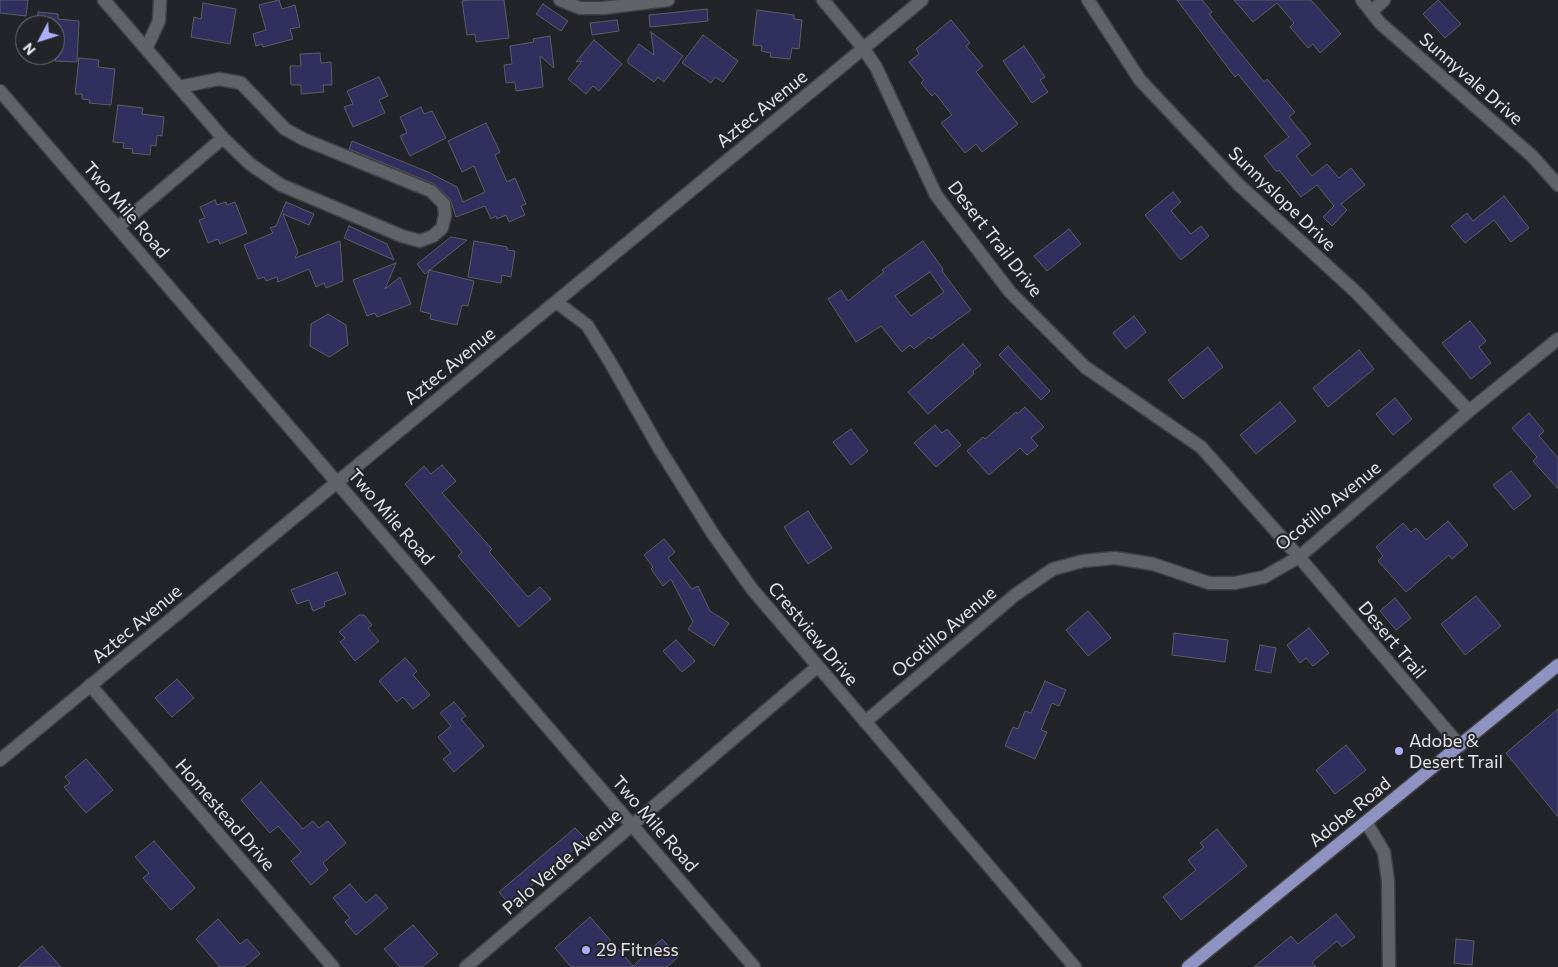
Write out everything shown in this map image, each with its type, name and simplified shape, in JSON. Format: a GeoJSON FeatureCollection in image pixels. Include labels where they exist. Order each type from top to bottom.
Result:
{"type":"FeatureCollection","features":[{"type":"Feature","properties":{"kind":"main road","name":"Adobe Road"},"geometry":{"type":"LineString","coordinates":[[1188,967],[1558,666]]}},
{"type":"Feature","properties":{"kind":"street"},"geometry":{"type":"LineString","coordinates":[[104,0],[146,49],[223,138],[250,164],[281,185],[402,236],[420,241],[433,236],[442,228],[445,215],[444,204],[431,191],[303,139],[285,129],[241,83],[219,80],[179,87]]}},
{"type":"Feature","properties":{"kind":"street"},"geometry":{"type":"LineString","coordinates":[[146,49],[159,20],[160,0]]}},
{"type":"Feature","properties":{"kind":"street"},"geometry":{"type":"LineString","coordinates":[[560,0],[580,8],[603,8],[668,0]]}},
{"type":"Feature","properties":{"kind":"street","name":"Desert Trail Drive"},"geometry":{"type":"LineString","coordinates":[[823,0],[863,48],[876,67],[936,195],[1010,292],[1085,367],[1201,447],[1299,557]]}},
{"type":"Feature","properties":{"kind":"street","name":"Aztec Avenue"},"geometry":{"type":"LineString","coordinates":[[0,760],[922,0]]}},
{"type":"Feature","properties":{"kind":"street","name":"Sunnyslope Drive"},"geometry":{"type":"LineString","coordinates":[[1088,0],[1140,80],[1239,185],[1358,294],[1469,411]]}},
{"type":"Feature","properties":{"kind":"street","name":"Sunnyvale Drive"},"geometry":{"type":"LineString","coordinates":[[1362,0],[1380,23],[1532,156],[1558,185]]}},
{"type":"Feature","properties":{"kind":"street"},"geometry":{"type":"LineString","coordinates":[[1371,12],[1384,0]]}},
{"type":"Feature","properties":{"kind":"street","name":"Two Mile Road"},"geometry":{"type":"LineString","coordinates":[[0,90],[754,967]]}},
{"type":"Feature","properties":{"kind":"street"},"geometry":{"type":"LineString","coordinates":[[118,227],[223,138]]}},
{"type":"Feature","properties":{"kind":"street","name":"Crestview Drive"},"geometry":{"type":"LineString","coordinates":[[556,302],[587,324],[659,448],[713,534],[752,589],[1075,967]]}},
{"type":"Feature","properties":{"kind":"street","name":"Ocotillo Avenue"},"geometry":{"type":"LineString","coordinates":[[865,722],[1015,595],[1053,569],[1083,561],[1115,558],[1153,564],[1209,583],[1235,583],[1264,577],[1299,557],[1469,411],[1558,340]]}},
{"type":"Feature","properties":{"kind":"street","name":"Desert Trail"},"geometry":{"type":"LineString","coordinates":[[1299,557],[1460,746]]}},
{"type":"Feature","properties":{"kind":"street","name":"Palo Verde Avenue"},"geometry":{"type":"LineString","coordinates":[[466,967],[817,667]]}},
{"type":"Feature","properties":{"kind":"street","name":"Homestead Drive"},"geometry":{"type":"LineString","coordinates":[[90,685],[333,967]]}},
{"type":"Feature","properties":{"kind":"street"},"geometry":{"type":"LineString","coordinates":[[1366,822],[1384,852],[1388,881],[1389,967]]}},
{"type":"Feature","properties":{"kind":"building"},"geometry":{"type":"Polygon","coordinates":[[[0,0],[28,0],[26,15],[0,13],[0,0]]]}},
{"type":"Feature","properties":{"kind":"building"},"geometry":{"type":"Polygon","coordinates":[[[279,0],[282,9],[295,5],[300,27],[290,29],[293,39],[263,47],[262,44],[256,46],[253,34],[266,30],[259,5],[279,0]]]}},
{"type":"Feature","properties":{"kind":"building"},"geometry":{"type":"Polygon","coordinates":[[[504,0],[509,38],[476,42],[475,34],[467,35],[462,1],[504,0]]]}},
{"type":"Feature","properties":{"kind":"building"},"geometry":{"type":"Polygon","coordinates":[[[1177,0],[1202,0],[1212,12],[1209,14],[1264,82],[1267,79],[1295,112],[1289,117],[1311,144],[1296,156],[1312,176],[1327,164],[1339,178],[1351,168],[1365,185],[1341,204],[1347,210],[1332,226],[1323,217],[1334,206],[1317,185],[1301,197],[1279,170],[1277,172],[1264,156],[1289,137],[1238,74],[1235,77],[1177,0]]]}},
{"type":"Feature","properties":{"kind":"building"},"geometry":{"type":"Polygon","coordinates":[[[1234,0],[1311,0],[1341,34],[1320,53],[1313,44],[1308,48],[1290,27],[1294,23],[1277,3],[1253,22],[1234,0]]]}},
{"type":"Feature","properties":{"kind":"building"},"geometry":{"type":"Polygon","coordinates":[[[1438,0],[1461,24],[1445,38],[1423,14],[1438,0]]]}},
{"type":"Feature","properties":{"kind":"building"},"geometry":{"type":"Polygon","coordinates":[[[203,3],[236,9],[230,44],[191,37],[194,17],[201,19],[203,3]]]}},
{"type":"Feature","properties":{"kind":"building"},"geometry":{"type":"Polygon","coordinates":[[[543,4],[568,21],[561,31],[536,14],[543,4]]]}},
{"type":"Feature","properties":{"kind":"building"},"geometry":{"type":"Polygon","coordinates":[[[707,9],[708,21],[650,27],[649,15],[707,9]]]}},
{"type":"Feature","properties":{"kind":"building"},"geometry":{"type":"Polygon","coordinates":[[[757,10],[794,15],[794,19],[802,20],[799,49],[792,48],[790,59],[770,57],[771,53],[761,51],[762,46],[753,45],[757,10]]]}},
{"type":"Feature","properties":{"kind":"building"},"geometry":{"type":"Polygon","coordinates":[[[38,12],[58,14],[58,15],[38,15],[38,12]]]}},
{"type":"Feature","properties":{"kind":"building"},"geometry":{"type":"Polygon","coordinates":[[[65,20],[79,21],[77,62],[65,61],[65,20]]]}},
{"type":"Feature","properties":{"kind":"building"},"geometry":{"type":"Polygon","coordinates":[[[617,20],[619,31],[592,35],[590,23],[617,20]]]}},
{"type":"Feature","properties":{"kind":"building"},"geometry":{"type":"Polygon","coordinates":[[[951,20],[970,43],[966,46],[983,66],[976,72],[1018,124],[982,152],[976,144],[965,153],[941,123],[952,115],[935,93],[932,96],[921,83],[924,80],[909,62],[919,54],[916,49],[951,20]]]}},
{"type":"Feature","properties":{"kind":"building"},"geometry":{"type":"Polygon","coordinates":[[[651,32],[683,56],[664,82],[658,77],[654,82],[628,63],[628,59],[639,44],[654,55],[651,32]]]}},
{"type":"Feature","properties":{"kind":"building"},"geometry":{"type":"Polygon","coordinates":[[[703,35],[738,61],[723,82],[715,77],[711,83],[682,63],[703,35]]]}},
{"type":"Feature","properties":{"kind":"building"},"geometry":{"type":"Polygon","coordinates":[[[550,36],[554,68],[540,56],[543,87],[516,91],[515,82],[506,83],[504,65],[512,64],[510,46],[534,42],[533,39],[550,36]]]}},
{"type":"Feature","properties":{"kind":"building"},"geometry":{"type":"Polygon","coordinates":[[[594,40],[622,64],[599,91],[593,86],[586,94],[568,79],[582,61],[576,62],[594,40]]]}},
{"type":"Feature","properties":{"kind":"building"},"geometry":{"type":"Polygon","coordinates":[[[1024,46],[1045,77],[1040,80],[1048,92],[1032,103],[1003,61],[1024,46]]]}},
{"type":"Feature","properties":{"kind":"building"},"geometry":{"type":"Polygon","coordinates":[[[320,53],[321,63],[331,62],[332,85],[323,85],[324,92],[301,94],[301,85],[291,85],[290,66],[301,66],[300,54],[320,53]]]}},
{"type":"Feature","properties":{"kind":"building"},"geometry":{"type":"Polygon","coordinates":[[[79,58],[99,60],[98,67],[115,69],[111,105],[89,103],[90,100],[82,99],[82,94],[75,94],[79,58]]]}},
{"type":"Feature","properties":{"kind":"building"},"geometry":{"type":"Polygon","coordinates":[[[379,77],[388,96],[379,100],[385,113],[353,127],[344,107],[353,104],[347,91],[379,77]]]}},
{"type":"Feature","properties":{"kind":"building"},"geometry":{"type":"Polygon","coordinates":[[[118,105],[143,108],[142,114],[164,117],[162,136],[157,135],[156,146],[151,145],[150,155],[132,153],[133,149],[123,148],[124,143],[113,142],[118,105]]]}},
{"type":"Feature","properties":{"kind":"building"},"geometry":{"type":"Polygon","coordinates":[[[421,107],[424,114],[432,111],[446,138],[410,156],[400,136],[407,133],[400,117],[421,107]]]}},
{"type":"Feature","properties":{"kind":"building"},"geometry":{"type":"Polygon","coordinates":[[[486,123],[500,152],[495,155],[507,182],[515,178],[526,204],[521,206],[525,215],[509,222],[506,215],[497,219],[496,216],[491,219],[485,206],[456,217],[450,199],[434,184],[349,149],[352,141],[428,172],[457,187],[463,202],[485,192],[474,166],[462,172],[448,141],[486,123]]]}},
{"type":"Feature","properties":{"kind":"building"},"geometry":{"type":"Polygon","coordinates":[[[1173,192],[1181,202],[1171,211],[1191,234],[1201,226],[1209,236],[1181,260],[1145,215],[1173,192]]]}},
{"type":"Feature","properties":{"kind":"building"},"geometry":{"type":"Polygon","coordinates":[[[1504,196],[1529,228],[1511,242],[1494,220],[1465,243],[1451,226],[1467,213],[1473,221],[1504,196]]]}},
{"type":"Feature","properties":{"kind":"building"},"geometry":{"type":"Polygon","coordinates":[[[215,200],[217,205],[226,202],[227,205],[235,202],[247,233],[220,244],[218,239],[208,243],[199,220],[205,218],[200,207],[215,200]]]}},
{"type":"Feature","properties":{"kind":"building"},"geometry":{"type":"Polygon","coordinates":[[[286,202],[314,214],[309,225],[283,214],[298,252],[295,258],[340,241],[343,281],[326,288],[324,283],[316,287],[309,269],[278,282],[277,277],[266,281],[264,277],[258,279],[244,245],[273,233],[270,228],[276,226],[286,202]]]}},
{"type":"Feature","properties":{"kind":"building"},"geometry":{"type":"Polygon","coordinates":[[[349,226],[387,244],[394,260],[344,238],[349,226]]]}},
{"type":"Feature","properties":{"kind":"building"},"geometry":{"type":"Polygon","coordinates":[[[1069,229],[1081,244],[1047,271],[1034,256],[1069,229]]]}},
{"type":"Feature","properties":{"kind":"building"},"geometry":{"type":"Polygon","coordinates":[[[451,237],[467,240],[425,274],[417,264],[451,237]]]}},
{"type":"Feature","properties":{"kind":"building"},"geometry":{"type":"Polygon","coordinates":[[[474,241],[507,247],[507,250],[515,251],[511,277],[502,275],[501,283],[468,277],[474,241]]]}},
{"type":"Feature","properties":{"kind":"building"},"geometry":{"type":"Polygon","coordinates":[[[923,241],[943,269],[942,271],[971,310],[914,349],[910,345],[902,352],[881,326],[856,342],[828,299],[841,290],[848,301],[884,272],[882,270],[923,241]],[[930,272],[895,296],[911,316],[944,292],[930,272]]]}},
{"type":"Feature","properties":{"kind":"building"},"geometry":{"type":"Polygon","coordinates":[[[396,263],[385,289],[400,277],[411,304],[377,317],[375,313],[367,316],[353,280],[396,263]]]}},
{"type":"Feature","properties":{"kind":"building"},"geometry":{"type":"Polygon","coordinates":[[[429,270],[474,281],[468,306],[462,305],[457,325],[430,319],[431,314],[420,311],[429,270]]]}},
{"type":"Feature","properties":{"kind":"building"},"geometry":{"type":"Polygon","coordinates":[[[328,314],[346,325],[348,345],[329,357],[310,346],[311,324],[328,314]]]}},
{"type":"Feature","properties":{"kind":"building"},"geometry":{"type":"Polygon","coordinates":[[[1134,316],[1146,332],[1126,349],[1113,333],[1134,316]]]}},
{"type":"Feature","properties":{"kind":"building"},"geometry":{"type":"Polygon","coordinates":[[[1470,321],[1486,341],[1479,347],[1491,363],[1471,379],[1442,343],[1470,321]]]}},
{"type":"Feature","properties":{"kind":"building"},"geometry":{"type":"Polygon","coordinates":[[[963,344],[981,365],[973,371],[974,374],[928,414],[908,392],[963,344]]]}},
{"type":"Feature","properties":{"kind":"building"},"geometry":{"type":"Polygon","coordinates":[[[1008,346],[1050,391],[1041,400],[999,355],[1008,346]]]}},
{"type":"Feature","properties":{"kind":"building"},"geometry":{"type":"Polygon","coordinates":[[[1208,347],[1223,367],[1183,399],[1168,380],[1208,347]]]}},
{"type":"Feature","properties":{"kind":"building"},"geometry":{"type":"Polygon","coordinates":[[[1359,350],[1374,369],[1328,407],[1313,388],[1359,350]]]}},
{"type":"Feature","properties":{"kind":"building"},"geometry":{"type":"Polygon","coordinates":[[[1395,398],[1412,419],[1393,435],[1376,414],[1395,398]]]}},
{"type":"Feature","properties":{"kind":"building"},"geometry":{"type":"Polygon","coordinates":[[[1280,402],[1296,421],[1256,454],[1240,435],[1280,402]]]}},
{"type":"Feature","properties":{"kind":"building"},"geometry":{"type":"Polygon","coordinates":[[[1025,407],[1044,427],[1031,438],[1038,446],[1027,455],[1020,448],[989,475],[967,451],[1025,407]]]}},
{"type":"Feature","properties":{"kind":"building"},"geometry":{"type":"Polygon","coordinates":[[[1529,413],[1544,431],[1539,436],[1558,458],[1558,489],[1533,461],[1537,457],[1512,428],[1529,413]]]}},
{"type":"Feature","properties":{"kind":"building"},"geometry":{"type":"Polygon","coordinates":[[[935,425],[942,433],[947,429],[961,445],[936,467],[914,443],[935,425]]]}},
{"type":"Feature","properties":{"kind":"building"},"geometry":{"type":"Polygon","coordinates":[[[851,429],[868,451],[851,465],[833,442],[851,429]]]}},
{"type":"Feature","properties":{"kind":"building"},"geometry":{"type":"Polygon","coordinates":[[[442,465],[456,481],[442,493],[492,549],[489,552],[528,597],[540,587],[551,599],[519,627],[458,556],[462,552],[405,484],[424,466],[431,474],[442,465]]]}},
{"type":"Feature","properties":{"kind":"building"},"geometry":{"type":"Polygon","coordinates":[[[1511,471],[1531,496],[1514,510],[1493,485],[1511,471]]]}},
{"type":"Feature","properties":{"kind":"building"},"geometry":{"type":"Polygon","coordinates":[[[808,511],[832,548],[808,564],[784,527],[808,511]]]}},
{"type":"Feature","properties":{"kind":"building"},"geometry":{"type":"Polygon","coordinates":[[[1448,521],[1468,545],[1452,559],[1449,555],[1406,592],[1378,561],[1383,556],[1376,547],[1403,523],[1411,532],[1416,528],[1426,540],[1448,521]]]}},
{"type":"Feature","properties":{"kind":"building"},"geometry":{"type":"Polygon","coordinates":[[[664,539],[675,552],[668,558],[692,589],[698,586],[710,611],[729,623],[714,646],[688,629],[693,622],[671,579],[663,586],[644,555],[664,539]]]}},
{"type":"Feature","properties":{"kind":"building"},"geometry":{"type":"Polygon","coordinates":[[[337,572],[346,594],[324,602],[325,606],[313,611],[309,600],[297,604],[291,590],[337,572]]]}},
{"type":"Feature","properties":{"kind":"building"},"geometry":{"type":"Polygon","coordinates":[[[1476,596],[1501,626],[1465,655],[1441,624],[1476,596]]]}},
{"type":"Feature","properties":{"kind":"building"},"geometry":{"type":"Polygon","coordinates":[[[1395,598],[1411,618],[1396,630],[1380,611],[1395,598]]]}},
{"type":"Feature","properties":{"kind":"building"},"geometry":{"type":"Polygon","coordinates":[[[1088,611],[1111,638],[1088,656],[1066,630],[1088,611]]]}},
{"type":"Feature","properties":{"kind":"building"},"geometry":{"type":"Polygon","coordinates":[[[359,615],[364,615],[372,625],[368,628],[379,641],[355,661],[340,642],[345,638],[339,632],[359,615]]]}},
{"type":"Feature","properties":{"kind":"building"},"geometry":{"type":"Polygon","coordinates":[[[1309,628],[1329,653],[1313,666],[1306,658],[1300,663],[1287,645],[1309,628]]]}},
{"type":"Feature","properties":{"kind":"building"},"geometry":{"type":"Polygon","coordinates":[[[1174,633],[1228,640],[1225,662],[1172,655],[1174,633]]]}},
{"type":"Feature","properties":{"kind":"building"},"geometry":{"type":"Polygon","coordinates":[[[676,640],[695,661],[682,672],[663,651],[676,640]]]}},
{"type":"Feature","properties":{"kind":"building"},"geometry":{"type":"Polygon","coordinates":[[[1260,645],[1276,648],[1271,673],[1255,670],[1260,645]]]}},
{"type":"Feature","properties":{"kind":"building"},"geometry":{"type":"Polygon","coordinates":[[[405,658],[417,671],[413,675],[430,695],[413,709],[403,697],[397,702],[379,681],[405,658]]]}},
{"type":"Feature","properties":{"kind":"building"},"geometry":{"type":"Polygon","coordinates":[[[177,679],[194,698],[172,717],[155,698],[177,679]]]}},
{"type":"Feature","properties":{"kind":"building"},"geometry":{"type":"Polygon","coordinates":[[[1045,681],[1066,690],[1059,706],[1052,703],[1041,730],[1047,732],[1035,759],[1005,746],[1013,727],[1018,729],[1025,711],[1031,713],[1045,681]]]}},
{"type":"Feature","properties":{"kind":"building"},"geometry":{"type":"Polygon","coordinates":[[[454,702],[466,716],[461,719],[484,746],[454,772],[443,759],[451,753],[438,737],[451,726],[440,713],[454,702]]]}},
{"type":"Feature","properties":{"kind":"building"},"geometry":{"type":"Polygon","coordinates":[[[1558,709],[1558,817],[1506,753],[1558,709]]]}},
{"type":"Feature","properties":{"kind":"building"},"geometry":{"type":"Polygon","coordinates":[[[1346,745],[1366,770],[1335,794],[1316,770],[1346,745]]]}},
{"type":"Feature","properties":{"kind":"building"},"geometry":{"type":"Polygon","coordinates":[[[86,759],[113,790],[86,813],[64,787],[70,783],[65,777],[86,759]]]}},
{"type":"Feature","properties":{"kind":"building"},"geometry":{"type":"Polygon","coordinates":[[[261,782],[303,829],[313,821],[319,828],[328,821],[346,843],[323,863],[328,870],[311,885],[291,861],[301,852],[278,826],[270,833],[241,800],[261,782]]]}},
{"type":"Feature","properties":{"kind":"building"},"geometry":{"type":"Polygon","coordinates":[[[575,828],[586,839],[509,904],[499,892],[575,828]]]}},
{"type":"Feature","properties":{"kind":"building"},"geometry":{"type":"Polygon","coordinates":[[[1217,829],[1247,866],[1181,920],[1163,897],[1196,870],[1188,860],[1204,847],[1200,843],[1217,829]]]}},
{"type":"Feature","properties":{"kind":"building"},"geometry":{"type":"Polygon","coordinates":[[[154,841],[195,888],[171,910],[143,878],[149,873],[135,857],[154,841]]]}},
{"type":"Feature","properties":{"kind":"building"},"geometry":{"type":"Polygon","coordinates":[[[350,884],[366,903],[376,894],[388,908],[356,935],[345,922],[350,918],[333,898],[350,884]]]}},
{"type":"Feature","properties":{"kind":"building"},"geometry":{"type":"Polygon","coordinates":[[[1336,914],[1355,937],[1342,947],[1337,941],[1312,962],[1316,967],[1254,967],[1291,936],[1298,944],[1336,914]]]}},
{"type":"Feature","properties":{"kind":"building"},"geometry":{"type":"Polygon","coordinates":[[[590,917],[633,966],[662,939],[678,957],[667,967],[571,967],[555,948],[590,917]]]}},
{"type":"Feature","properties":{"kind":"building"},"geometry":{"type":"Polygon","coordinates":[[[218,919],[240,944],[247,939],[260,954],[244,967],[220,967],[196,939],[218,919]]]}},
{"type":"Feature","properties":{"kind":"building"},"geometry":{"type":"Polygon","coordinates":[[[413,925],[438,954],[422,967],[400,967],[384,949],[413,925]]]}},
{"type":"Feature","properties":{"kind":"building"},"geometry":{"type":"Polygon","coordinates":[[[1456,939],[1474,941],[1472,965],[1454,963],[1456,939]]]}},
{"type":"Feature","properties":{"kind":"building"},"geometry":{"type":"Polygon","coordinates":[[[42,946],[61,967],[18,967],[42,946]]]}},
{"type":"Feature","properties":{"kind":"place","name":"Adobe & Desert Trail"},"geometry":{"type":"Point","coordinates":[1399,751]}},
{"type":"Feature","properties":{"kind":"place","name":"29 Fitness"},"geometry":{"type":"Point","coordinates":[586,950]}}]}
